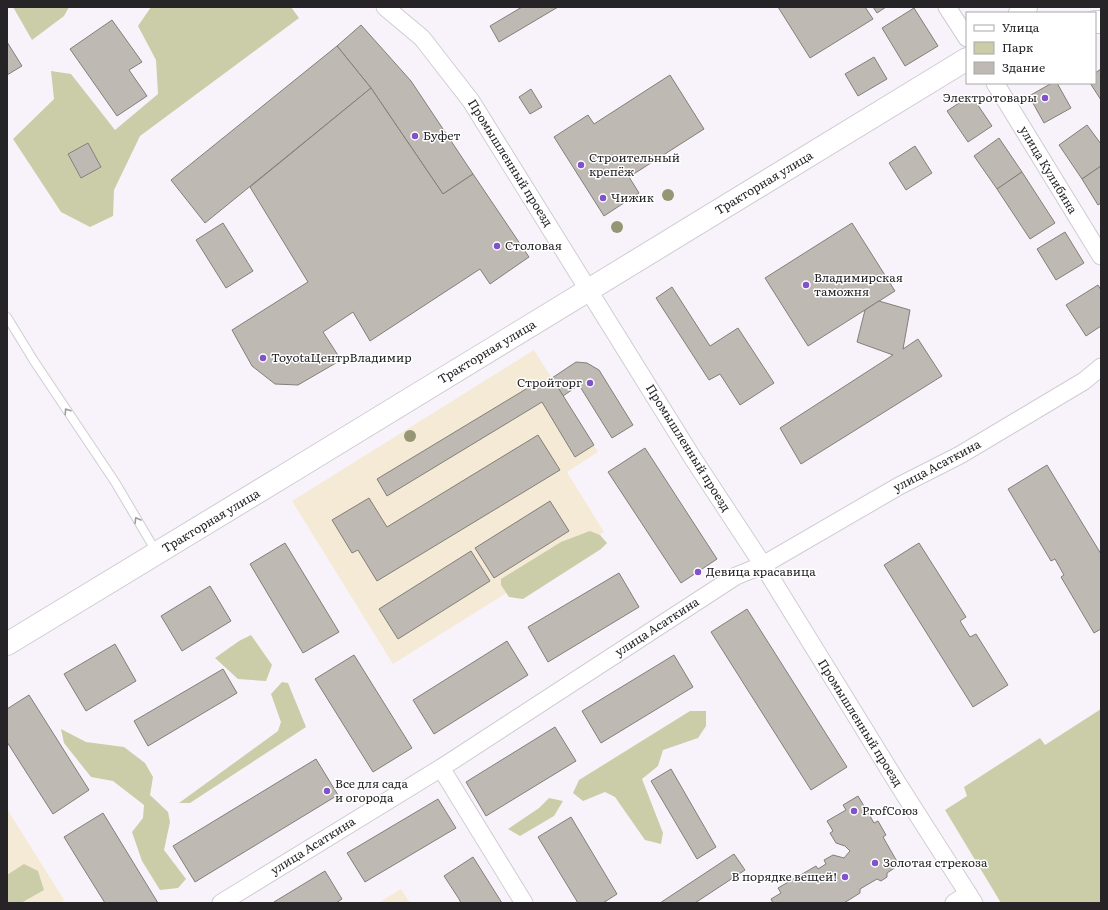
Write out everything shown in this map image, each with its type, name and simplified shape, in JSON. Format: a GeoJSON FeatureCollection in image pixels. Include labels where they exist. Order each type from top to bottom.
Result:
{"type":"FeatureCollection","features":[{"type":"Feature","properties":{"kind":"main road","name":"Тракторная улица"},"geometry":{"type":"LineString","coordinates":[[7,644],[966,60]]}},
{"type":"Feature","properties":{"kind":"street","name":"Промышленный проезд"},"geometry":{"type":"LineString","coordinates":[[385,7],[422,38],[471,101],[694,460],[763,565],[898,784],[965,900]]}},
{"type":"Feature","properties":{"kind":"street"},"geometry":{"type":"LineString","coordinates":[[947,7],[966,36]]}},
{"type":"Feature","properties":{"kind":"street","name":"улица Кулибина"},"geometry":{"type":"LineString","coordinates":[[996,84],[1101,256]]}},
{"type":"Feature","properties":{"kind":"street","name":"улица Асаткина"},"geometry":{"type":"LineString","coordinates":[[221,903],[441,768],[736,576],[763,565],[899,486],[960,455],[1084,381],[1101,367]]}},
{"type":"Feature","properties":{"kind":"street"},"geometry":{"type":"LineString","coordinates":[[441,768],[524,903]]}},
{"type":"Feature","properties":{"kind":"lane"},"geometry":{"type":"LineString","coordinates":[[7,317],[34,362],[115,482],[157,553]]}},
{"type":"Feature","properties":{"kind":"shaded area"},"geometry":{"type":"Polygon","coordinates":[[[534,350],[598,452],[567,472],[604,532],[393,664],[292,501],[534,350]]]}},
{"type":"Feature","properties":{"kind":"shaded area"},"geometry":{"type":"Polygon","coordinates":[[[7,809],[64,900],[60,903],[7,903],[7,809]]]}},
{"type":"Feature","properties":{"kind":"shaded area"},"geometry":{"type":"Polygon","coordinates":[[[401,889],[410,903],[378,903],[401,889]]]}},
{"type":"Feature","properties":{"kind":"green space"},"geometry":{"type":"Polygon","coordinates":[[[13,7],[69,7],[64,16],[32,40],[13,7]]]}},
{"type":"Feature","properties":{"kind":"green space"},"geometry":{"type":"Polygon","coordinates":[[[151,7],[291,7],[299,18],[140,136],[114,190],[113,216],[90,227],[61,212],[13,139],[54,99],[51,71],[71,74],[115,130],[158,94],[156,60],[138,26],[151,7]],[[88,143],[68,154],[81,178],[101,167],[88,143]]]}},
{"type":"Feature","properties":{"kind":"green space"},"geometry":{"type":"Polygon","coordinates":[[[590,531],[600,535],[607,543],[601,549],[523,599],[509,597],[501,585],[501,579],[561,542],[590,531]]]}},
{"type":"Feature","properties":{"kind":"green space"},"geometry":{"type":"Polygon","coordinates":[[[251,635],[272,665],[266,681],[238,679],[215,658],[239,641],[251,635]]]}},
{"type":"Feature","properties":{"kind":"green space"},"geometry":{"type":"Polygon","coordinates":[[[282,682],[288,683],[306,727],[190,803],[179,803],[278,731],[281,722],[271,694],[282,682]]]}},
{"type":"Feature","properties":{"kind":"green space"},"geometry":{"type":"Polygon","coordinates":[[[1101,709],[1101,903],[1001,903],[945,810],[967,796],[964,787],[1040,738],[1045,745],[1101,709]]]}},
{"type":"Feature","properties":{"kind":"green space"},"geometry":{"type":"Polygon","coordinates":[[[690,711],[706,711],[706,726],[698,738],[663,750],[658,766],[642,779],[663,833],[661,844],[645,840],[615,797],[605,792],[583,801],[573,793],[579,780],[690,711]]]}},
{"type":"Feature","properties":{"kind":"green space"},"geometry":{"type":"Polygon","coordinates":[[[61,729],[86,742],[124,747],[145,763],[153,777],[150,795],[168,812],[170,822],[164,850],[186,879],[178,888],[160,890],[142,861],[132,832],[143,818],[144,805],[113,781],[91,777],[64,743],[61,729]]]}},
{"type":"Feature","properties":{"kind":"green space"},"geometry":{"type":"Polygon","coordinates":[[[549,798],[563,801],[554,816],[520,836],[508,829],[539,808],[549,798]]]}},
{"type":"Feature","properties":{"kind":"green space"},"geometry":{"type":"Polygon","coordinates":[[[24,864],[38,871],[44,890],[21,903],[7,903],[7,875],[24,864]]]}},
{"type":"Feature","properties":{"kind":"building"},"geometry":{"type":"Polygon","coordinates":[[[522,7],[558,7],[499,42],[490,26],[522,7]]]}},
{"type":"Feature","properties":{"kind":"building"},"geometry":{"type":"Polygon","coordinates":[[[778,7],[865,7],[873,19],[810,58],[778,7]]]}},
{"type":"Feature","properties":{"kind":"building"},"geometry":{"type":"Polygon","coordinates":[[[873,7],[886,7],[877,13],[873,7]]]}},
{"type":"Feature","properties":{"kind":"building"},"geometry":{"type":"Polygon","coordinates":[[[914,8],[938,46],[905,66],[882,28],[914,8]]]}},
{"type":"Feature","properties":{"kind":"building"},"geometry":{"type":"Polygon","coordinates":[[[112,20],[142,62],[129,70],[147,96],[117,116],[70,49],[112,20]]]}},
{"type":"Feature","properties":{"kind":"building"},"geometry":{"type":"Polygon","coordinates":[[[361,25],[411,81],[473,174],[443,194],[371,88],[337,46],[361,25]]]}},
{"type":"Feature","properties":{"kind":"building"},"geometry":{"type":"Polygon","coordinates":[[[7,42],[22,66],[7,75],[7,42]]]}},
{"type":"Feature","properties":{"kind":"building"},"geometry":{"type":"Polygon","coordinates":[[[337,46],[371,88],[205,223],[171,180],[337,46]]]}},
{"type":"Feature","properties":{"kind":"building"},"geometry":{"type":"Polygon","coordinates":[[[874,57],[887,79],[858,96],[845,74],[874,57]]]}},
{"type":"Feature","properties":{"kind":"building"},"geometry":{"type":"Polygon","coordinates":[[[1101,69],[1101,100],[1091,84],[1096,84],[1096,72],[1101,69]]]}},
{"type":"Feature","properties":{"kind":"building"},"geometry":{"type":"Polygon","coordinates":[[[670,75],[704,129],[629,177],[639,193],[604,216],[554,137],[588,115],[594,124],[670,75]]]}},
{"type":"Feature","properties":{"kind":"building"},"geometry":{"type":"Polygon","coordinates":[[[1050,84],[1058,84],[1071,108],[1044,123],[1029,96],[1050,84]]]}},
{"type":"Feature","properties":{"kind":"building"},"geometry":{"type":"Polygon","coordinates":[[[371,88],[443,194],[473,174],[529,257],[490,284],[480,269],[370,341],[353,312],[323,332],[341,360],[298,385],[275,384],[252,366],[232,330],[308,282],[250,187],[371,88]]]}},
{"type":"Feature","properties":{"kind":"building"},"geometry":{"type":"Polygon","coordinates":[[[531,89],[542,107],[530,114],[519,97],[531,89]]]}},
{"type":"Feature","properties":{"kind":"building"},"geometry":{"type":"Polygon","coordinates":[[[971,95],[992,126],[968,142],[947,111],[971,95]]]}},
{"type":"Feature","properties":{"kind":"building"},"geometry":{"type":"Polygon","coordinates":[[[1087,125],[1101,144],[1101,166],[1082,179],[1059,145],[1087,125]]]}},
{"type":"Feature","properties":{"kind":"building"},"geometry":{"type":"Polygon","coordinates":[[[999,138],[1022,172],[997,189],[974,156],[999,138]]]}},
{"type":"Feature","properties":{"kind":"building"},"geometry":{"type":"Polygon","coordinates":[[[88,143],[101,167],[81,178],[68,154],[88,143]]]}},
{"type":"Feature","properties":{"kind":"building"},"geometry":{"type":"Polygon","coordinates":[[[915,146],[932,173],[906,190],[889,163],[915,146]]]}},
{"type":"Feature","properties":{"kind":"building"},"geometry":{"type":"Polygon","coordinates":[[[1101,166],[1101,203],[1098,205],[1082,179],[1101,166]]]}},
{"type":"Feature","properties":{"kind":"building"},"geometry":{"type":"Polygon","coordinates":[[[1022,172],[1055,223],[1030,239],[997,189],[1022,172]]]}},
{"type":"Feature","properties":{"kind":"building"},"geometry":{"type":"Polygon","coordinates":[[[223,223],[253,271],[226,288],[196,240],[223,223]]]}},
{"type":"Feature","properties":{"kind":"building"},"geometry":{"type":"Polygon","coordinates":[[[852,223],[895,291],[808,346],[765,278],[852,223]]]}},
{"type":"Feature","properties":{"kind":"building"},"geometry":{"type":"Polygon","coordinates":[[[1065,232],[1084,263],[1056,280],[1037,249],[1065,232]]]}},
{"type":"Feature","properties":{"kind":"building"},"geometry":{"type":"Polygon","coordinates":[[[1098,285],[1101,290],[1101,326],[1086,336],[1066,305],[1098,285]]]}},
{"type":"Feature","properties":{"kind":"building"},"geometry":{"type":"Polygon","coordinates":[[[672,287],[710,346],[738,328],[774,383],[740,405],[720,374],[709,380],[656,298],[672,287]]]}},
{"type":"Feature","properties":{"kind":"building"},"geometry":{"type":"Polygon","coordinates":[[[879,301],[910,310],[903,349],[918,339],[942,376],[801,464],[780,428],[893,355],[857,342],[865,310],[879,301]]]}},
{"type":"Feature","properties":{"kind":"building"},"geometry":{"type":"Polygon","coordinates":[[[576,362],[587,363],[599,370],[633,425],[612,438],[579,385],[563,396],[552,378],[576,362]]]}},
{"type":"Feature","properties":{"kind":"building"},"geometry":{"type":"Polygon","coordinates":[[[552,378],[594,445],[575,457],[542,402],[387,496],[377,479],[536,383],[538,386],[552,378]]]}},
{"type":"Feature","properties":{"kind":"building"},"geometry":{"type":"Polygon","coordinates":[[[538,435],[560,470],[377,581],[358,550],[352,553],[332,520],[369,498],[387,527],[538,435]]]}},
{"type":"Feature","properties":{"kind":"building"},"geometry":{"type":"Polygon","coordinates":[[[645,448],[717,559],[681,583],[608,472],[645,448]]]}},
{"type":"Feature","properties":{"kind":"building"},"geometry":{"type":"Polygon","coordinates":[[[1047,465],[1101,554],[1101,629],[1094,633],[1061,577],[1064,575],[1055,559],[1051,561],[1008,489],[1047,465]]]}},
{"type":"Feature","properties":{"kind":"building"},"geometry":{"type":"Polygon","coordinates":[[[550,501],[569,531],[494,578],[475,548],[550,501]]]}},
{"type":"Feature","properties":{"kind":"building"},"geometry":{"type":"Polygon","coordinates":[[[285,543],[339,632],[303,653],[250,564],[285,543]]]}},
{"type":"Feature","properties":{"kind":"building"},"geometry":{"type":"Polygon","coordinates":[[[919,543],[966,617],[960,621],[970,637],[976,634],[1008,685],[973,707],[884,565],[919,543]]]}},
{"type":"Feature","properties":{"kind":"building"},"geometry":{"type":"Polygon","coordinates":[[[471,551],[490,581],[398,639],[379,609],[471,551]]]}},
{"type":"Feature","properties":{"kind":"building"},"geometry":{"type":"Polygon","coordinates":[[[619,573],[639,607],[548,662],[528,627],[619,573]]]}},
{"type":"Feature","properties":{"kind":"building"},"geometry":{"type":"Polygon","coordinates":[[[210,586],[231,621],[182,651],[161,616],[210,586]]]}},
{"type":"Feature","properties":{"kind":"building"},"geometry":{"type":"Polygon","coordinates":[[[747,609],[847,767],[811,790],[711,632],[747,609]]]}},
{"type":"Feature","properties":{"kind":"building"},"geometry":{"type":"Polygon","coordinates":[[[507,641],[528,675],[434,734],[413,700],[507,641]]]}},
{"type":"Feature","properties":{"kind":"building"},"geometry":{"type":"Polygon","coordinates":[[[115,644],[136,681],[86,711],[64,674],[115,644]]]}},
{"type":"Feature","properties":{"kind":"building"},"geometry":{"type":"Polygon","coordinates":[[[354,655],[412,748],[373,772],[315,679],[354,655]]]}},
{"type":"Feature","properties":{"kind":"building"},"geometry":{"type":"Polygon","coordinates":[[[674,655],[693,687],[601,743],[582,711],[674,655]]]}},
{"type":"Feature","properties":{"kind":"building"},"geometry":{"type":"Polygon","coordinates":[[[223,669],[237,693],[148,746],[134,721],[223,669]]]}},
{"type":"Feature","properties":{"kind":"building"},"geometry":{"type":"Polygon","coordinates":[[[29,695],[89,790],[53,814],[7,742],[7,709],[29,695]]]}},
{"type":"Feature","properties":{"kind":"building"},"geometry":{"type":"Polygon","coordinates":[[[555,727],[576,761],[486,816],[466,782],[555,727]]]}},
{"type":"Feature","properties":{"kind":"building"},"geometry":{"type":"Polygon","coordinates":[[[316,759],[338,795],[195,882],[173,846],[316,759]]]}},
{"type":"Feature","properties":{"kind":"building"},"geometry":{"type":"Polygon","coordinates":[[[671,769],[716,847],[697,859],[651,781],[671,769]]]}},
{"type":"Feature","properties":{"kind":"building"},"geometry":{"type":"Polygon","coordinates":[[[858,796],[874,823],[878,821],[886,835],[883,837],[899,865],[887,873],[887,877],[881,881],[877,879],[860,889],[860,893],[844,903],[773,903],[771,899],[781,893],[778,888],[816,866],[818,869],[826,864],[824,860],[833,855],[844,858],[850,851],[845,846],[836,843],[830,833],[833,831],[827,821],[846,810],[843,805],[858,796]]]}},
{"type":"Feature","properties":{"kind":"building"},"geometry":{"type":"Polygon","coordinates":[[[438,799],[456,828],[365,882],[347,853],[438,799]]]}},
{"type":"Feature","properties":{"kind":"building"},"geometry":{"type":"Polygon","coordinates":[[[103,813],[158,903],[105,903],[64,837],[103,813]]]}},
{"type":"Feature","properties":{"kind":"building"},"geometry":{"type":"Polygon","coordinates":[[[571,817],[617,894],[603,903],[578,903],[538,837],[571,817]]]}},
{"type":"Feature","properties":{"kind":"building"},"geometry":{"type":"Polygon","coordinates":[[[734,854],[745,870],[695,903],[660,903],[734,854]]]}},
{"type":"Feature","properties":{"kind":"building"},"geometry":{"type":"Polygon","coordinates":[[[473,857],[502,903],[461,903],[444,876],[473,857]]]}},
{"type":"Feature","properties":{"kind":"building"},"geometry":{"type":"Polygon","coordinates":[[[325,871],[342,899],[336,903],[274,902],[325,871]]]}},
{"type":"Feature","properties":{"kind":"place","name":"Электротовары"},"geometry":{"type":"Point","coordinates":[1045,98]}},
{"type":"Feature","properties":{"kind":"place","name":"Буфет"},"geometry":{"type":"Point","coordinates":[415,136]}},
{"type":"Feature","properties":{"kind":"place","name":"Строительный крепёж"},"geometry":{"type":"Point","coordinates":[581,165]}},
{"type":"Feature","properties":{"kind":"place","name":"Чижик"},"geometry":{"type":"Point","coordinates":[603,198]}},
{"type":"Feature","properties":{"kind":"place","name":"Столовая"},"geometry":{"type":"Point","coordinates":[497,246]}},
{"type":"Feature","properties":{"kind":"place","name":"Владимирская таможня"},"geometry":{"type":"Point","coordinates":[806,285]}},
{"type":"Feature","properties":{"kind":"place","name":"ToyotaЦентрВладимир"},"geometry":{"type":"Point","coordinates":[263,358]}},
{"type":"Feature","properties":{"kind":"place","name":"Стройторг"},"geometry":{"type":"Point","coordinates":[590,383]}},
{"type":"Feature","properties":{"kind":"place","name":"Девица красавица"},"geometry":{"type":"Point","coordinates":[698,572]}},
{"type":"Feature","properties":{"kind":"place","name":"Все для сада и огорода"},"geometry":{"type":"Point","coordinates":[327,791]}},
{"type":"Feature","properties":{"kind":"place","name":"ProfСоюз"},"geometry":{"type":"Point","coordinates":[854,811]}},
{"type":"Feature","properties":{"kind":"place","name":"Золотая стрекоза"},"geometry":{"type":"Point","coordinates":[875,863]}},
{"type":"Feature","properties":{"kind":"place","name":"В порядке вещей!"},"geometry":{"type":"Point","coordinates":[845,877]}}]}
